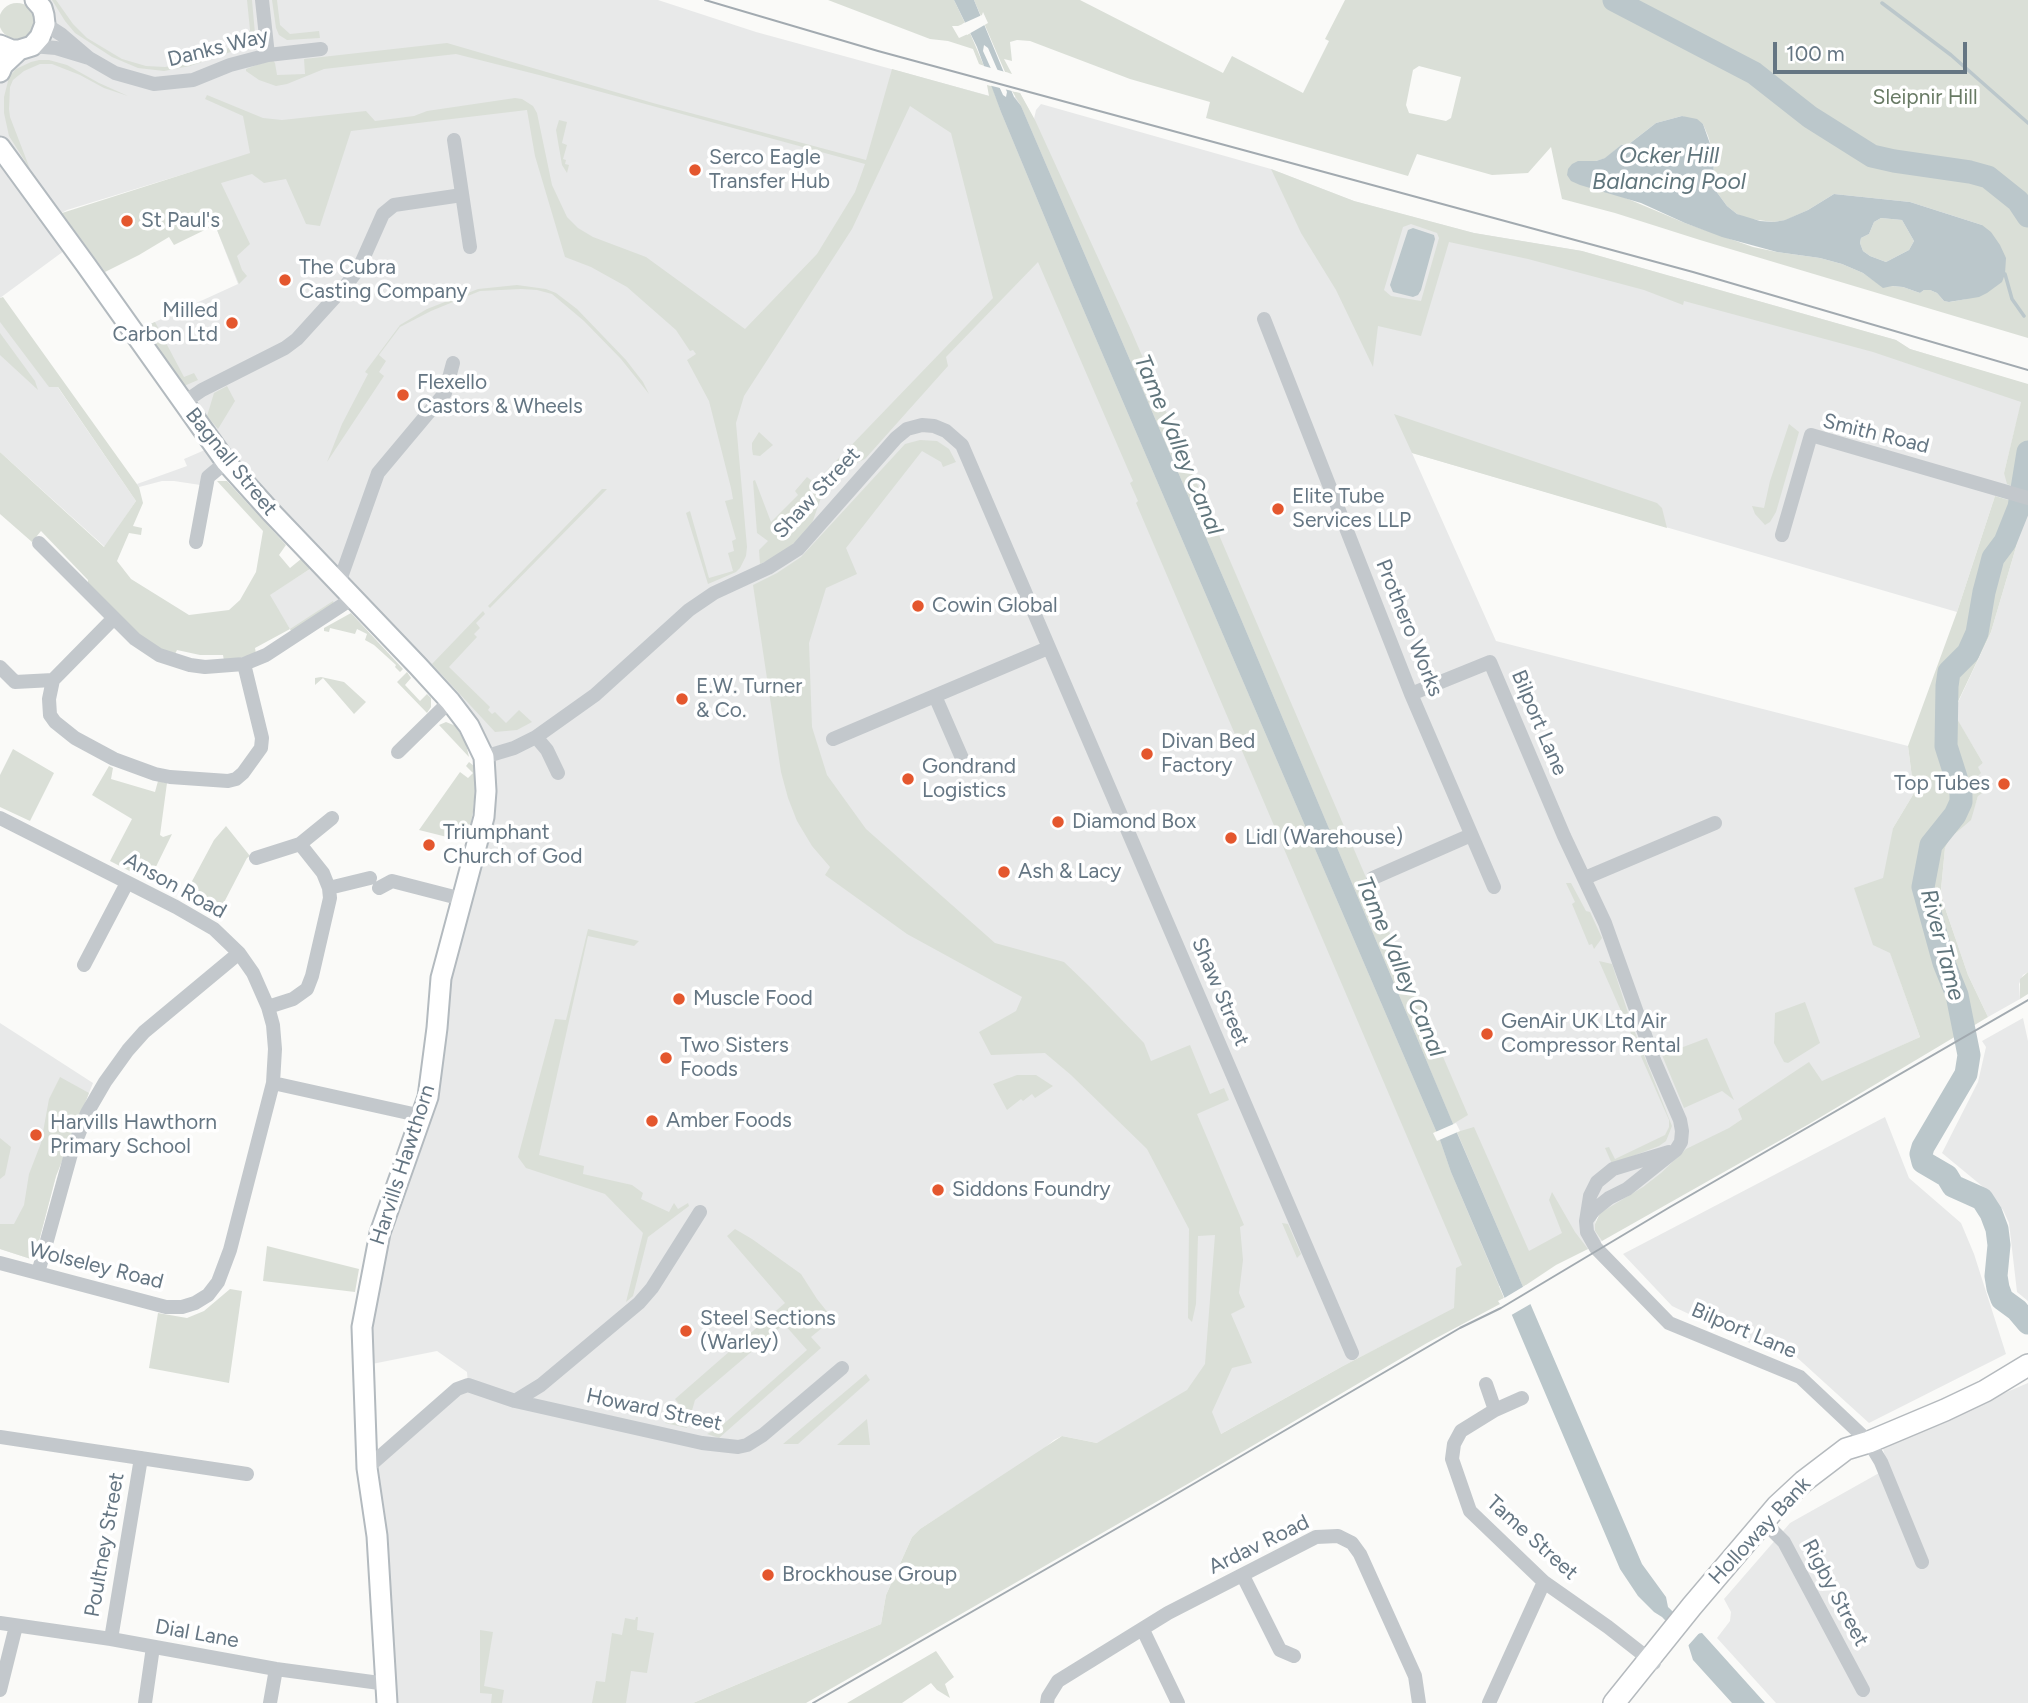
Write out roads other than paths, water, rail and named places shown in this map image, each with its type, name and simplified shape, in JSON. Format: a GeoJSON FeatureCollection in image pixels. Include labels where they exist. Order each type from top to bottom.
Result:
{"type":"FeatureCollection","features":[{"type":"Feature","properties":{"kind":"main road","name":"Holloway Bank"},"geometry":{"type":"LineString","coordinates":[[1985,1391],[2028,1365]]}},
{"type":"Feature","properties":{"kind":"main road","name":"Holloway Bank"},"geometry":{"type":"LineString","coordinates":[[1652,1661],[1767,1526],[1869,1443],[1985,1391],[2028,1376]]}},
{"type":"Feature","properties":{"kind":"main road"},"geometry":{"type":"LineString","coordinates":[[1614,1703],[1652,1661]]}},
{"type":"Feature","properties":{"kind":"main road"},"geometry":{"type":"LineString","coordinates":[[1625,1703],[1652,1661]]}},
{"type":"Feature","properties":{"kind":"street"},"geometry":{"type":"LineString","coordinates":[[0,72],[17,47],[40,37],[45,24],[42,8],[35,0]]}},
{"type":"Feature","properties":{"kind":"street"},"geometry":{"type":"LineString","coordinates":[[262,0],[268,55]]}},
{"type":"Feature","properties":{"kind":"street","name":"Danks Way"},"geometry":{"type":"LineString","coordinates":[[45,24],[89,58],[115,73],[154,84],[192,80],[230,65],[268,55],[321,49]]}},
{"type":"Feature","properties":{"kind":"street","name":"Danks Way"},"geometry":{"type":"LineString","coordinates":[[17,47],[56,48],[89,58]]}},
{"type":"Feature","properties":{"kind":"street"},"geometry":{"type":"LineString","coordinates":[[453,140],[470,247]]}},
{"type":"Feature","properties":{"kind":"street","name":"Bagnall Street"},"geometry":{"type":"LineString","coordinates":[[0,147],[226,462],[450,701],[469,726],[484,757]]}},
{"type":"Feature","properties":{"kind":"street"},"geometry":{"type":"LineString","coordinates":[[183,403],[297,339],[359,268],[383,214],[394,205],[462,195]]}},
{"type":"Feature","properties":{"kind":"street","name":"Prothero Works"},"geometry":{"type":"LineString","coordinates":[[1265,318],[1411,694],[1494,887]]}},
{"type":"Feature","properties":{"kind":"street"},"geometry":{"type":"LineString","coordinates":[[339,583],[378,473],[445,393],[453,363]]}},
{"type":"Feature","properties":{"kind":"street","name":"Shaw Street"},"geometry":{"type":"LineString","coordinates":[[484,757],[514,748],[536,737],[595,695],[689,610],[714,593],[768,568],[798,549],[907,429],[922,425],[946,431],[962,445],[1352,1353]]}},
{"type":"Feature","properties":{"kind":"street","name":"Smith Road"},"geometry":{"type":"LineString","coordinates":[[1782,536],[1811,435],[2028,498]]}},
{"type":"Feature","properties":{"kind":"street"},"geometry":{"type":"LineString","coordinates":[[196,542],[208,477],[226,462]]}},
{"type":"Feature","properties":{"kind":"street"},"geometry":{"type":"LineString","coordinates":[[39,543],[113,619],[145,647],[174,661],[205,667],[244,664],[265,654],[353,598]]}},
{"type":"Feature","properties":{"kind":"street"},"geometry":{"type":"LineString","coordinates":[[113,619],[53,680],[50,715],[75,738],[114,759],[155,774],[170,778],[228,781],[243,773],[261,748],[262,738],[244,664]]}},
{"type":"Feature","properties":{"kind":"street"},"geometry":{"type":"LineString","coordinates":[[833,739],[1048,648]]}},
{"type":"Feature","properties":{"kind":"street","name":"Bilport Lane"},"geometry":{"type":"LineString","coordinates":[[1411,694],[1490,662],[1564,836],[1605,923],[1654,1060],[1680,1120],[1681,1142],[1676,1150]]}},
{"type":"Feature","properties":{"kind":"street"},"geometry":{"type":"LineString","coordinates":[[0,667],[15,682],[53,680]]}},
{"type":"Feature","properties":{"kind":"street"},"geometry":{"type":"LineString","coordinates":[[936,696],[965,765]]}},
{"type":"Feature","properties":{"kind":"street"},"geometry":{"type":"LineString","coordinates":[[398,752],[450,701]]}},
{"type":"Feature","properties":{"kind":"street"},"geometry":{"type":"LineString","coordinates":[[536,737],[547,750],[558,773]]}},
{"type":"Feature","properties":{"kind":"street","name":"Harvills Hawthorn"},"geometry":{"type":"LineString","coordinates":[[387,1694],[377,1536],[367,1468],[362,1327],[380,1233],[428,1097],[441,978],[484,817],[484,757]]}},
{"type":"Feature","properties":{"kind":"street"},"geometry":{"type":"LineString","coordinates":[[256,858],[300,844],[332,818]]}},
{"type":"Feature","properties":{"kind":"street","name":"Anson Road"},"geometry":{"type":"LineString","coordinates":[[1,822],[214,929],[239,953],[253,973],[268,1007],[275,1049],[273,1083]]}},
{"type":"Feature","properties":{"kind":"street"},"geometry":{"type":"LineString","coordinates":[[1585,878],[1715,823]]}},
{"type":"Feature","properties":{"kind":"street"},"geometry":{"type":"LineString","coordinates":[[1373,878],[1471,835]]}},
{"type":"Feature","properties":{"kind":"street"},"geometry":{"type":"LineString","coordinates":[[268,1007],[293,999],[307,989],[330,898],[323,873],[300,844]]}},
{"type":"Feature","properties":{"kind":"street"},"geometry":{"type":"LineString","coordinates":[[329,888],[392,881],[462,899]]}},
{"type":"Feature","properties":{"kind":"street"},"geometry":{"type":"LineString","coordinates":[[84,965],[127,883]]}},
{"type":"Feature","properties":{"kind":"street"},"geometry":{"type":"LineString","coordinates":[[38,1273],[71,1154],[87,1113],[105,1082],[144,1032],[239,953]]}},
{"type":"Feature","properties":{"kind":"street"},"geometry":{"type":"LineString","coordinates":[[273,1083],[422,1116]]}},
{"type":"Feature","properties":{"kind":"street","name":"Wolseley Road"},"geometry":{"type":"LineString","coordinates":[[0,1263],[166,1307],[182,1307],[208,1295],[218,1282],[228,1259],[273,1083]]}},
{"type":"Feature","properties":{"kind":"street"},"geometry":{"type":"LineString","coordinates":[[1586,1221],[1590,1196],[1597,1182],[1613,1169],[1676,1150]]}},
{"type":"Feature","properties":{"kind":"street"},"geometry":{"type":"LineString","coordinates":[[1586,1221],[1594,1210],[1609,1198],[1627,1189],[1676,1150]]}},
{"type":"Feature","properties":{"kind":"street","name":"Howard Street"},"geometry":{"type":"LineString","coordinates":[[515,1401],[541,1385],[639,1303],[652,1288],[700,1212]]}},
{"type":"Feature","properties":{"kind":"street","name":"Bilport Lane"},"geometry":{"type":"LineString","coordinates":[[1586,1221],[1587,1232],[1597,1248],[1669,1323],[1800,1377],[1869,1443],[1881,1462],[1922,1562]]}},
{"type":"Feature","properties":{"kind":"street","name":"Howard Street"},"geometry":{"type":"LineString","coordinates":[[367,1468],[457,1389],[468,1385],[515,1401],[702,1443],[740,1447],[763,1435],[842,1368]]}},
{"type":"Feature","properties":{"kind":"street"},"geometry":{"type":"LineString","coordinates":[[1486,1384],[1495,1410]]}},
{"type":"Feature","properties":{"kind":"street","name":"Tame Street"},"geometry":{"type":"LineString","coordinates":[[1522,1398],[1461,1430],[1445,1461],[1470,1511],[1544,1582],[1652,1661]]}},
{"type":"Feature","properties":{"kind":"street","name":"Poultney Street"},"geometry":{"type":"LineString","coordinates":[[0,1437],[247,1474]]}},
{"type":"Feature","properties":{"kind":"street","name":"Poultney Street"},"geometry":{"type":"LineString","coordinates":[[110,1639],[141,1458]]}},
{"type":"Feature","properties":{"kind":"street","name":"Rigby Street"},"geometry":{"type":"LineString","coordinates":[[1767,1526],[1784,1542],[1863,1690]]}},
{"type":"Feature","properties":{"kind":"street","name":"Ardav Road"},"geometry":{"type":"LineString","coordinates":[[1046,1703],[1058,1681],[1168,1613],[1316,1538],[1338,1536],[1345,1539],[1360,1554],[1410,1663],[1419,1703]]}},
{"type":"Feature","properties":{"kind":"street"},"geometry":{"type":"LineString","coordinates":[[1243,1576],[1280,1650],[1294,1656]]}},
{"type":"Feature","properties":{"kind":"street"},"geometry":{"type":"LineString","coordinates":[[1489,1703],[1544,1582]]}},
{"type":"Feature","properties":{"kind":"street","name":"Dial Lane"},"geometry":{"type":"LineString","coordinates":[[0,1623],[110,1639],[276,1669],[387,1694]]}},
{"type":"Feature","properties":{"kind":"street"},"geometry":{"type":"LineString","coordinates":[[0,1690],[16,1626]]}},
{"type":"Feature","properties":{"kind":"street"},"geometry":{"type":"LineString","coordinates":[[1143,1630],[1178,1703]]}},
{"type":"Feature","properties":{"kind":"street"},"geometry":{"type":"LineString","coordinates":[[145,1703],[153,1647]]}},
{"type":"Feature","properties":{"kind":"street"},"geometry":{"type":"LineString","coordinates":[[270,1703],[276,1669]]}},
{"type":"Feature","properties":{"kind":"water"},"geometry":{"type":"Polygon","coordinates":[[[954,0],[974,0],[1014,97],[1021,106],[1642,1564],[1666,1597],[1668,1607],[1696,1634],[1702,1633],[1765,1703],[1732,1703],[1693,1660],[1688,1644],[1638,1596],[1620,1569],[1451,1172],[1440,1140],[1072,283],[977,47],[954,0]],[[984,45],[983,51],[1006,97],[1007,92],[988,48],[984,45]]]}},
{"type":"Feature","properties":{"kind":"water","name":"Ocker Hill Balancing Pool"},"geometry":{"type":"Polygon","coordinates":[[[1682,116],[1697,119],[1703,124],[1714,155],[1713,187],[1727,206],[1737,214],[1760,221],[1785,220],[1834,194],[1910,202],[1982,225],[1991,232],[2006,258],[2002,282],[1979,297],[1949,302],[1930,290],[1920,293],[1903,287],[1883,288],[1863,273],[1842,264],[1777,252],[1722,237],[1641,203],[1580,185],[1571,181],[1567,175],[1572,164],[1605,158],[1656,123],[1682,116]],[[1881,218],[1874,222],[1869,234],[1861,238],[1863,251],[1886,262],[1909,250],[1914,241],[1902,220],[1881,218]]]}},
{"type":"Feature","properties":{"kind":"water"},"geometry":{"type":"Polygon","coordinates":[[[1413,228],[1434,235],[1435,239],[1421,290],[1413,297],[1393,292],[1390,285],[1408,230],[1413,228]]]}},
{"type":"Feature","properties":{"kind":"waterway","name":"River Tame"},"geometry":{"type":"LineString","coordinates":[[1614,0],[1754,73],[1810,117],[1872,156],[1988,177],[2018,201],[2028,216]]}},
{"type":"Feature","properties":{"kind":"waterway"},"geometry":{"type":"LineString","coordinates":[[1882,3],[1951,55],[2028,123]]}},
{"type":"Feature","properties":{"kind":"waterway"},"geometry":{"type":"LineString","coordinates":[[2005,274],[2012,299],[2024,316]]}},
{"type":"Feature","properties":{"kind":"waterway","name":"River Tame"},"geometry":{"type":"LineString","coordinates":[[2028,452],[2019,507],[2005,542],[1993,558],[1977,633],[1968,653],[1949,672],[1946,746],[1961,793],[1961,802],[1955,815],[1931,845],[1923,887],[1944,963],[1957,995],[1969,1055],[1966,1074],[1921,1154],[1923,1162],[1947,1176],[1953,1186],[1982,1199],[1991,1213],[1999,1245],[1996,1276],[1998,1288],[2002,1299],[2028,1323]]}},
{"type":"Feature","properties":{"kind":"tram line"},"geometry":{"type":"LineString","coordinates":[[705,0],[878,51],[1693,272],[2028,370]]}},
{"type":"Feature","properties":{"kind":"tram line"},"geometry":{"type":"LineString","coordinates":[[813,1703],[1460,1328],[1501,1308],[2028,1000]]}},
{"type":"Feature","properties":{"kind":"place","name":"Serco Eagle Transfer Hub"},"geometry":{"type":"Point","coordinates":[695,170]}},
{"type":"Feature","properties":{"kind":"place","name":"St Paul's"},"geometry":{"type":"Point","coordinates":[127,221]}},
{"type":"Feature","properties":{"kind":"place","name":"The Cubra Casting Company"},"geometry":{"type":"Point","coordinates":[285,280]}},
{"type":"Feature","properties":{"kind":"place","name":"Milled Carbon Ltd"},"geometry":{"type":"Point","coordinates":[232,323]}},
{"type":"Feature","properties":{"kind":"place","name":"Flexello Castors & Wheels"},"geometry":{"type":"Point","coordinates":[403,395]}},
{"type":"Feature","properties":{"kind":"place","name":"Elite Tube Services LLP"},"geometry":{"type":"Point","coordinates":[1278,509]}},
{"type":"Feature","properties":{"kind":"place","name":"Cowin Global"},"geometry":{"type":"Point","coordinates":[918,606]}},
{"type":"Feature","properties":{"kind":"place","name":"E.W. Turner & Co."},"geometry":{"type":"Point","coordinates":[682,699]}},
{"type":"Feature","properties":{"kind":"place","name":"Divan Bed Factory"},"geometry":{"type":"Point","coordinates":[1147,754]}},
{"type":"Feature","properties":{"kind":"place","name":"Gondrand Logistics"},"geometry":{"type":"Point","coordinates":[908,779]}},
{"type":"Feature","properties":{"kind":"place","name":"Top Tubes"},"geometry":{"type":"Point","coordinates":[2004,784]}},
{"type":"Feature","properties":{"kind":"place","name":"Diamond Box"},"geometry":{"type":"Point","coordinates":[1058,822]}},
{"type":"Feature","properties":{"kind":"place","name":"Lidl (Warehouse)"},"geometry":{"type":"Point","coordinates":[1231,838]}},
{"type":"Feature","properties":{"kind":"place","name":"Triumphant Church of God"},"geometry":{"type":"Point","coordinates":[429,845]}},
{"type":"Feature","properties":{"kind":"place","name":"Ash & Lacy"},"geometry":{"type":"Point","coordinates":[1004,872]}},
{"type":"Feature","properties":{"kind":"place","name":"Muscle Food"},"geometry":{"type":"Point","coordinates":[679,999]}},
{"type":"Feature","properties":{"kind":"place","name":"GenAir UK Ltd Air Compressor Rental"},"geometry":{"type":"Point","coordinates":[1487,1034]}},
{"type":"Feature","properties":{"kind":"place","name":"Two Sisters Foods"},"geometry":{"type":"Point","coordinates":[666,1058]}},
{"type":"Feature","properties":{"kind":"place","name":"Amber Foods"},"geometry":{"type":"Point","coordinates":[652,1121]}},
{"type":"Feature","properties":{"kind":"place","name":"Harvills Hawthorn Primary School"},"geometry":{"type":"Point","coordinates":[36,1135]}},
{"type":"Feature","properties":{"kind":"place","name":"Siddons Foundry"},"geometry":{"type":"Point","coordinates":[938,1190]}},
{"type":"Feature","properties":{"kind":"place","name":"Steel Sections (Warley)"},"geometry":{"type":"Point","coordinates":[686,1331]}},
{"type":"Feature","properties":{"kind":"place","name":"Brockhouse Group"},"geometry":{"type":"Point","coordinates":[768,1575]}},
{"type":"Feature","properties":{"kind":"park label","name":"Sleipnir Hill"},"geometry":{"type":"Point","coordinates":[1925,98]}},
{"type":"Feature","properties":{"kind":"water label","name":"Tame Valley Canal"},"geometry":{"type":"Point","coordinates":[1178,445]}},
{"type":"Feature","properties":{"kind":"water label","name":"Tame Valley Canal"},"geometry":{"type":"Point","coordinates":[1400,967]}}]}
